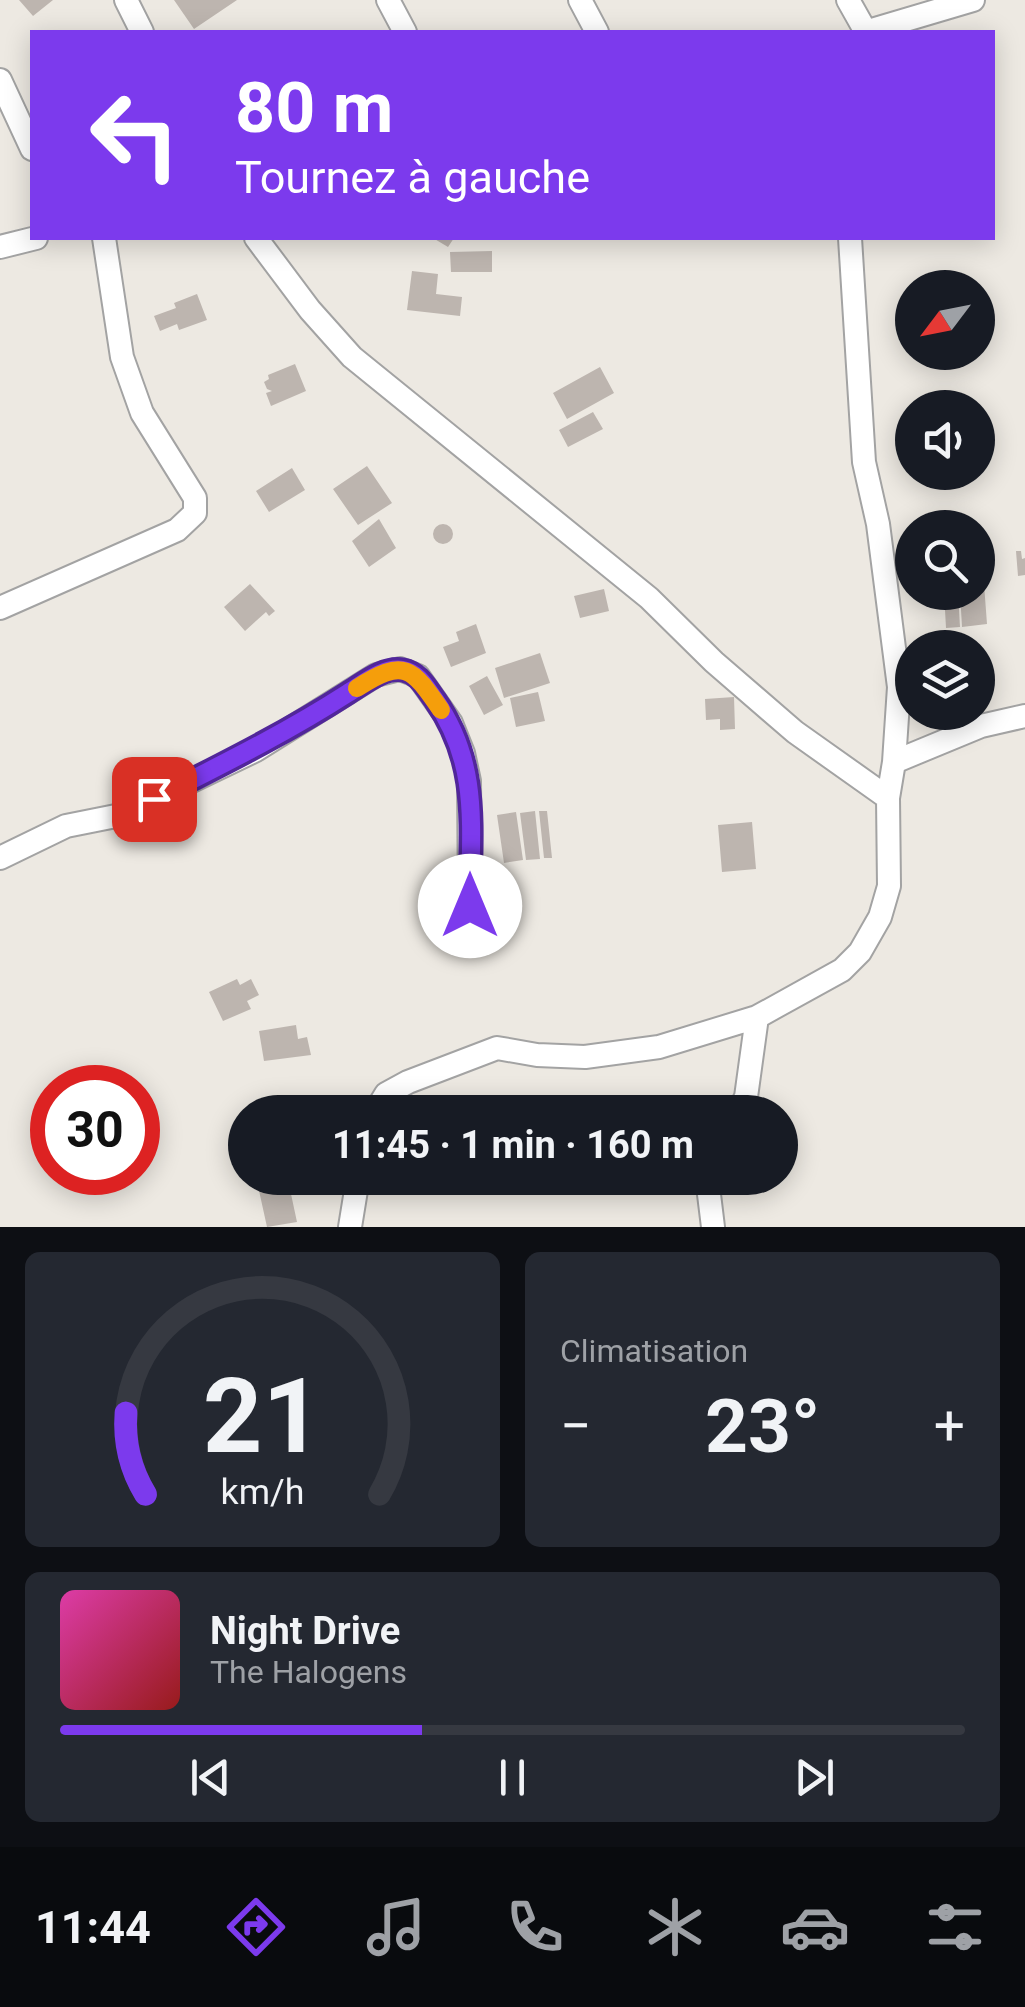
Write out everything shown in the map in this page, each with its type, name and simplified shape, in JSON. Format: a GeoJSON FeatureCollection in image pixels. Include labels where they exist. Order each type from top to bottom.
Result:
{"type":"FeatureCollection","features":[{"type":"Feature","properties":{"kind":"street"},"geometry":{"type":"LineString","coordinates":[[126,0],[141,30]]}},
{"type":"Feature","properties":{"kind":"street"},"geometry":{"type":"LineString","coordinates":[[388,0],[404,30]]}},
{"type":"Feature","properties":{"kind":"street"},"geometry":{"type":"LineString","coordinates":[[580,0],[596,30]]}},
{"type":"Feature","properties":{"kind":"street"},"geometry":{"type":"LineString","coordinates":[[848,0],[864,30]]}},
{"type":"Feature","properties":{"kind":"street"},"geometry":{"type":"LineString","coordinates":[[872,30],[973,0]]}},
{"type":"Feature","properties":{"kind":"street"},"geometry":{"type":"LineString","coordinates":[[0,80],[30,145]]}},
{"type":"Feature","properties":{"kind":"street"},"geometry":{"type":"LineString","coordinates":[[0,246],[30,239]]}},
{"type":"Feature","properties":{"kind":"street"},"geometry":{"type":"LineString","coordinates":[[0,608],[177,530],[195,513],[194,498],[142,413],[122,357],[104,240]]}},
{"type":"Feature","properties":{"kind":"street"},"geometry":{"type":"LineString","coordinates":[[258,240],[310,310],[352,357],[649,598],[714,662],[795,732],[888,798]]}},
{"type":"Feature","properties":{"kind":"street"},"geometry":{"type":"LineString","coordinates":[[385,1095],[469,1056],[497,1048],[537,1056],[585,1057],[659,1047],[757,1016],[842,970],[860,952],[880,918],[889,886],[888,798],[899,687],[878,524],[864,462],[850,240]]}},
{"type":"Feature","properties":{"kind":"street"},"geometry":{"type":"LineString","coordinates":[[0,858],[66,826],[122,815],[256,750],[376,675],[400,668],[418,676],[450,723],[463,753],[469,781],[470,906]]}},
{"type":"Feature","properties":{"kind":"street"},"geometry":{"type":"LineString","coordinates":[[894,762],[981,726],[1025,716]]}},
{"type":"Feature","properties":{"kind":"street"},"geometry":{"type":"LineString","coordinates":[[746,1095],[757,1016]]}},
{"type":"Feature","properties":{"kind":"street"},"geometry":{"type":"LineString","coordinates":[[350,1227],[355,1195]]}},
{"type":"Feature","properties":{"kind":"street"},"geometry":{"type":"LineString","coordinates":[[709,1195],[714,1227]]}},
{"type":"Feature","properties":{"kind":"building"},"geometry":{"type":"Polygon","coordinates":[[[19,0],[53,0],[33,16],[19,0]]]}},
{"type":"Feature","properties":{"kind":"building"},"geometry":{"type":"Polygon","coordinates":[[[174,0],[237,0],[194,29],[174,0]]]}},
{"type":"Feature","properties":{"kind":"building"},"geometry":{"type":"Polygon","coordinates":[[[492,251],[492,272],[451,272],[450,252],[492,251]]]}},
{"type":"Feature","properties":{"kind":"building"},"geometry":{"type":"Polygon","coordinates":[[[412,271],[438,274],[436,294],[462,297],[460,316],[407,310],[412,271]]]}},
{"type":"Feature","properties":{"kind":"building"},"geometry":{"type":"Polygon","coordinates":[[[197,294],[207,320],[179,330],[177,324],[160,331],[154,316],[197,294]]]}},
{"type":"Feature","properties":{"kind":"building"},"geometry":{"type":"Polygon","coordinates":[[[295,364],[306,391],[271,406],[266,393],[272,391],[264,382],[268,375],[295,364]]]}},
{"type":"Feature","properties":{"kind":"building"},"geometry":{"type":"Polygon","coordinates":[[[600,367],[614,393],[567,419],[553,393],[600,367]]]}},
{"type":"Feature","properties":{"kind":"building"},"geometry":{"type":"Polygon","coordinates":[[[593,412],[603,429],[568,447],[559,430],[593,412]]]}},
{"type":"Feature","properties":{"kind":"building"},"geometry":{"type":"Polygon","coordinates":[[[367,466],[392,503],[358,525],[333,489],[367,466]]]}},
{"type":"Feature","properties":{"kind":"building"},"geometry":{"type":"Polygon","coordinates":[[[292,468],[305,490],[269,512],[256,491],[292,468]]]}},
{"type":"Feature","properties":{"kind":"building"},"geometry":{"type":"Polygon","coordinates":[[[379,519],[396,548],[369,567],[352,541],[379,519]]]}},
{"type":"Feature","properties":{"kind":"building"},"geometry":{"type":"Polygon","coordinates":[[[443,524],[453,534],[443,544],[433,534],[443,524]]]}},
{"type":"Feature","properties":{"kind":"building"},"geometry":{"type":"Polygon","coordinates":[[[1016,551],[1021,551],[1022,559],[1025,558],[1025,575],[1018,576],[1016,551]]]}},
{"type":"Feature","properties":{"kind":"building"},"geometry":{"type":"Polygon","coordinates":[[[250,584],[275,611],[269,616],[266,612],[245,631],[224,607],[250,584]]]}},
{"type":"Feature","properties":{"kind":"building"},"geometry":{"type":"Polygon","coordinates":[[[604,589],[609,611],[580,618],[574,596],[604,589]]]}},
{"type":"Feature","properties":{"kind":"building"},"geometry":{"type":"Polygon","coordinates":[[[945,610],[959,610],[960,627],[946,628],[945,610]]]}},
{"type":"Feature","properties":{"kind":"building"},"geometry":{"type":"Polygon","coordinates":[[[961,610],[986,610],[987,624],[962,627],[961,610]]]}},
{"type":"Feature","properties":{"kind":"building"},"geometry":{"type":"Polygon","coordinates":[[[476,624],[486,653],[451,667],[443,647],[459,641],[456,632],[476,624]]]}},
{"type":"Feature","properties":{"kind":"building"},"geometry":{"type":"Polygon","coordinates":[[[540,653],[550,683],[504,698],[495,668],[540,653]]]}},
{"type":"Feature","properties":{"kind":"building"},"geometry":{"type":"Polygon","coordinates":[[[487,676],[503,705],[484,715],[469,686],[487,676]]]}},
{"type":"Feature","properties":{"kind":"building"},"geometry":{"type":"Polygon","coordinates":[[[538,692],[545,721],[516,727],[510,698],[538,692]]]}},
{"type":"Feature","properties":{"kind":"building"},"geometry":{"type":"Polygon","coordinates":[[[734,697],[735,729],[720,730],[720,719],[706,720],[705,699],[734,697]]]}},
{"type":"Feature","properties":{"kind":"building"},"geometry":{"type":"Polygon","coordinates":[[[535,811],[540,859],[526,860],[520,813],[535,811]]]}},
{"type":"Feature","properties":{"kind":"building"},"geometry":{"type":"Polygon","coordinates":[[[539,811],[547,811],[552,858],[544,858],[539,811]]]}},
{"type":"Feature","properties":{"kind":"building"},"geometry":{"type":"Polygon","coordinates":[[[516,812],[523,860],[504,863],[497,815],[516,812]]]}},
{"type":"Feature","properties":{"kind":"building"},"geometry":{"type":"Polygon","coordinates":[[[752,822],[756,869],[722,872],[718,825],[752,822]]]}},
{"type":"Feature","properties":{"kind":"building"},"geometry":{"type":"Polygon","coordinates":[[[237,979],[240,985],[251,979],[259,995],[247,1001],[251,1009],[223,1021],[209,992],[237,979]]]}},
{"type":"Feature","properties":{"kind":"building"},"geometry":{"type":"Polygon","coordinates":[[[296,1025],[298,1039],[307,1037],[311,1055],[264,1061],[259,1031],[296,1025]]]}},
{"type":"Feature","properties":{"kind":"building"},"geometry":{"type":"Polygon","coordinates":[[[260,1195],[291,1195],[297,1222],[267,1227],[260,1195]]]}},
{"type":"Feature","properties":{"kind":"slow traffic"},"geometry":{"type":"LineString","coordinates":[[357,688],[376,675],[400,668],[418,676],[441,710]]}},
{"type":"Feature","properties":{"kind":"route"},"geometry":{"type":"LineString","coordinates":[[154,799],[256,750],[376,675],[400,668],[418,676],[450,723],[463,753],[469,781],[470,906]]}}]}
